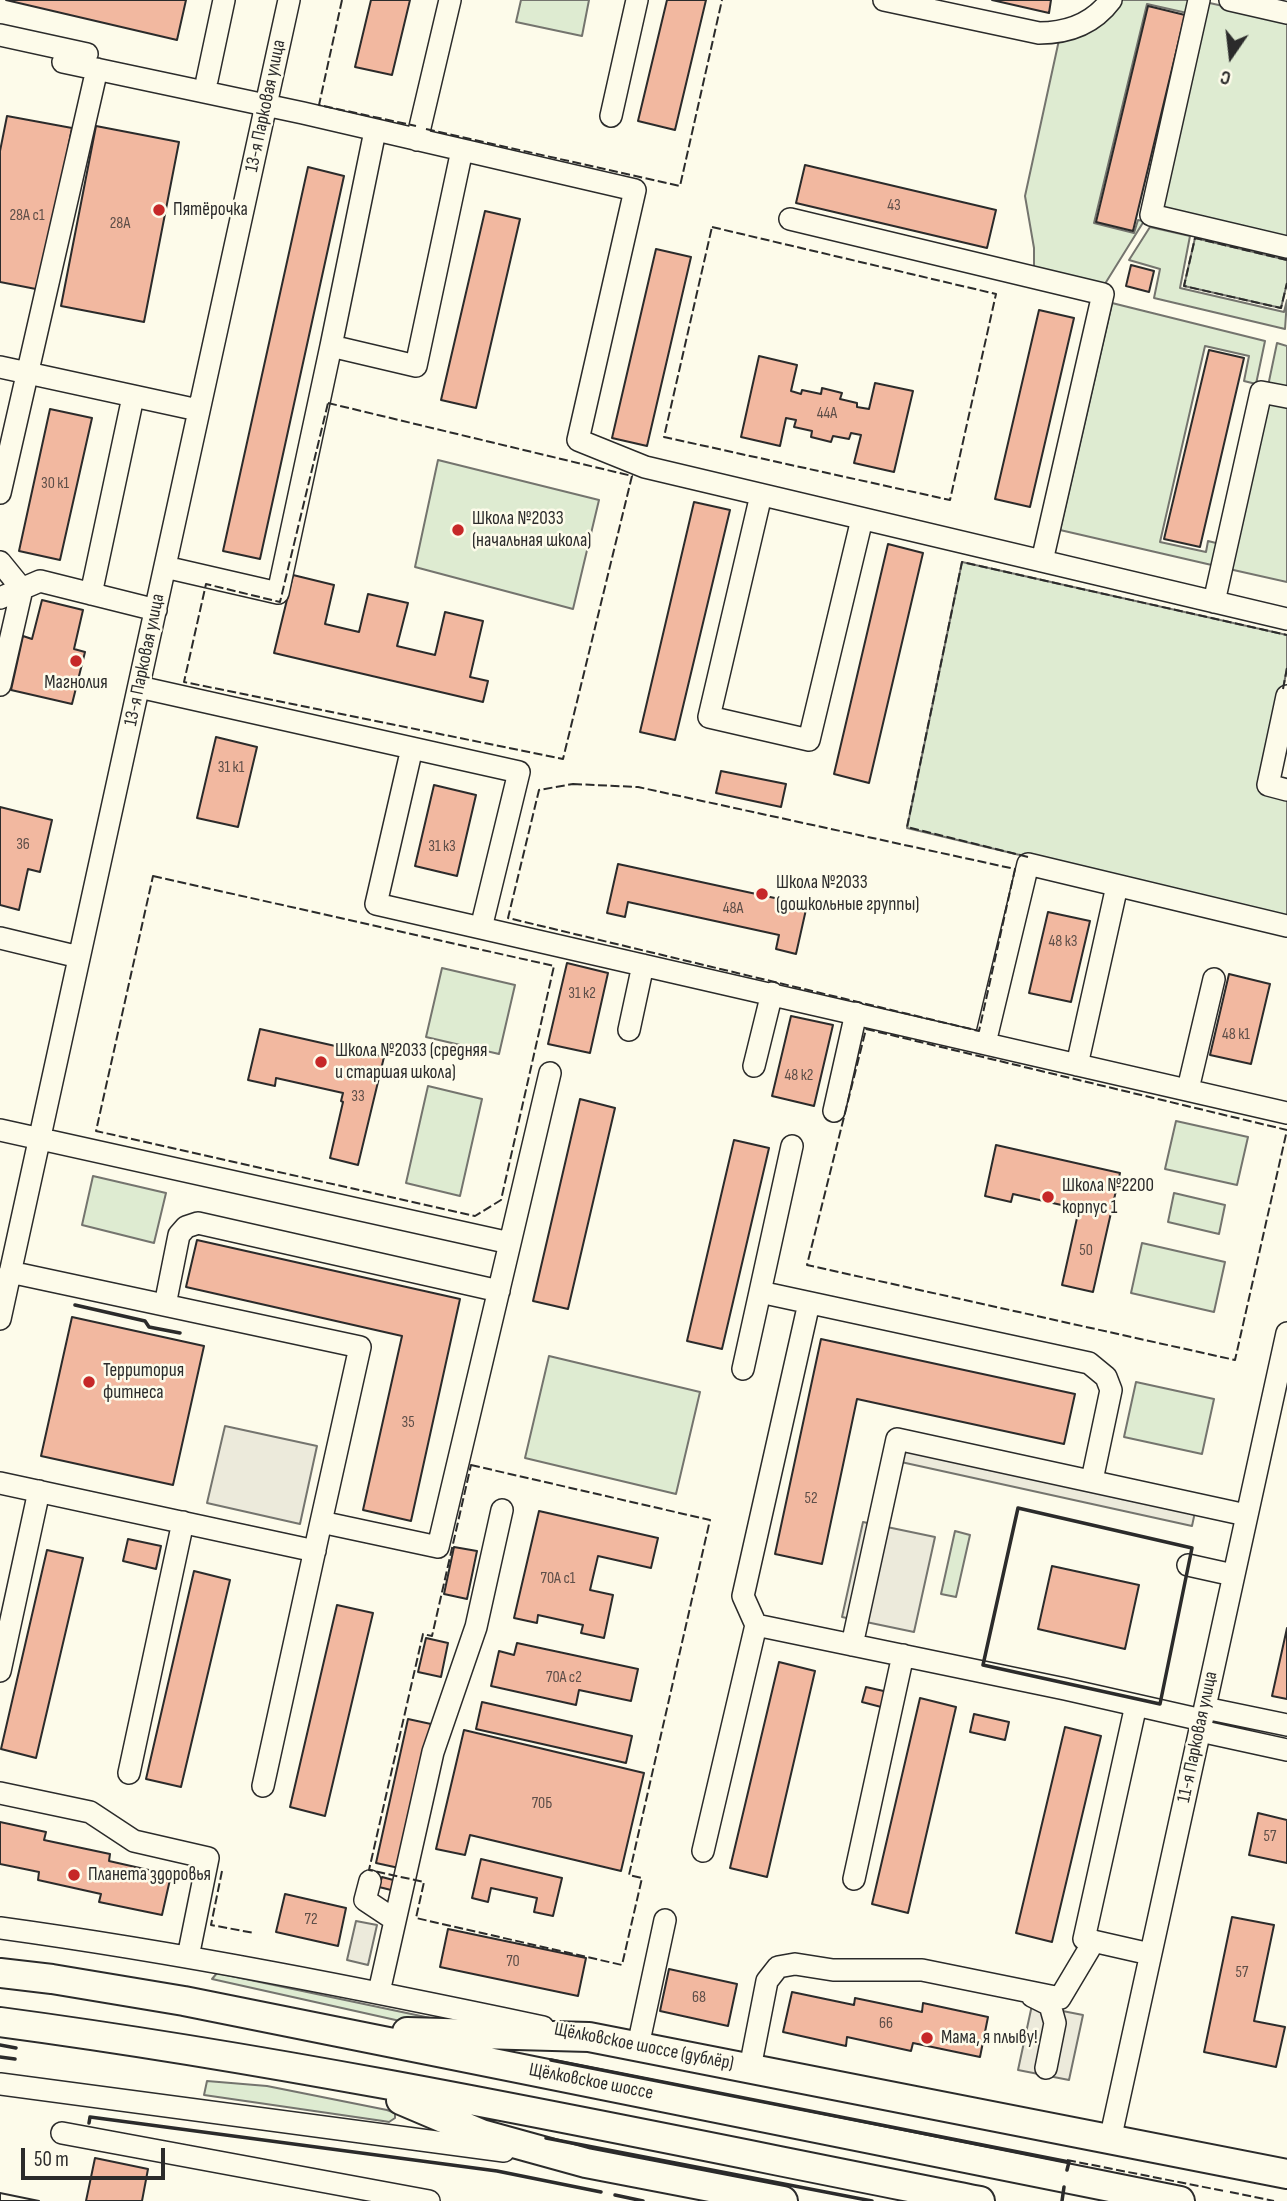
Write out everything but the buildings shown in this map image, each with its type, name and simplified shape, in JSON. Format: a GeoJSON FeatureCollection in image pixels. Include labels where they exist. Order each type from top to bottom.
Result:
{"type":"FeatureCollection","features":[{"type":"Feature","properties":{"kind":"main road","name":"Щёлковское шоссе"},"geometry":{"type":"LineString","coordinates":[[0,1973],[158,1997],[312,2026],[1180,2201]]}},
{"type":"Feature","properties":{"kind":"main road"},"geometry":{"type":"LineString","coordinates":[[0,2022],[179,2048],[312,2072],[980,2201]]}},
{"type":"Feature","properties":{"kind":"main road"},"geometry":{"type":"LineString","coordinates":[[312,2026],[410,2033],[589,2037]]}},
{"type":"Feature","properties":{"kind":"main road","name":"Щёлковское шоссе (дублёр)"},"geometry":{"type":"LineString","coordinates":[[589,2037],[1287,2174]]}},
{"type":"Feature","properties":{"kind":"main road"},"geometry":{"type":"LineString","coordinates":[[312,2072],[396,2098],[481,2134],[586,2163],[782,2201]]}},
{"type":"Feature","properties":{"kind":"street"},"geometry":{"type":"LineString","coordinates":[[207,80],[224,0]]}},
{"type":"Feature","properties":{"kind":"street","name":"13-я Парковая улица"},"geometry":{"type":"LineString","coordinates":[[0,1319],[289,0]]}},
{"type":"Feature","properties":{"kind":"street"},"geometry":{"type":"LineString","coordinates":[[417,140],[450,0]]}},
{"type":"Feature","properties":{"kind":"street"},"geometry":{"type":"LineString","coordinates":[[611,116],[638,0]]}},
{"type":"Feature","properties":{"kind":"street"},"geometry":{"type":"LineString","coordinates":[[884,0],[1049,33],[1081,26],[1097,17],[1111,0]]}},
{"type":"Feature","properties":{"kind":"street"},"geometry":{"type":"LineString","coordinates":[[1199,0],[1151,215],[1287,247]]}},
{"type":"Feature","properties":{"kind":"street"},"geometry":{"type":"LineString","coordinates":[[1230,0],[1287,13]]}},
{"type":"Feature","properties":{"kind":"street"},"geometry":{"type":"LineString","coordinates":[[0,35],[207,80],[375,131],[635,190],[578,440],[645,467],[1287,619]]}},
{"type":"Feature","properties":{"kind":"street"},"geometry":{"type":"LineString","coordinates":[[63,62],[267,99]]}},
{"type":"Feature","properties":{"kind":"street"},"geometry":{"type":"LineString","coordinates":[[0,493],[97,69]]}},
{"type":"Feature","properties":{"kind":"street"},"geometry":{"type":"LineString","coordinates":[[165,567],[278,593],[375,131]]}},
{"type":"Feature","properties":{"kind":"street"},"geometry":{"type":"LineString","coordinates":[[331,346],[416,366],[462,150]]}},
{"type":"Feature","properties":{"kind":"street"},"geometry":{"type":"LineString","coordinates":[[790,219],[1103,294],[1042,561]]}},
{"type":"Feature","properties":{"kind":"street"},"geometry":{"type":"LineString","coordinates":[[0,368],[198,410]]}},
{"type":"Feature","properties":{"kind":"street"},"geometry":{"type":"LineString","coordinates":[[1214,602],[1261,392],[1287,397]]}},
{"type":"Feature","properties":{"kind":"street"},"geometry":{"type":"LineString","coordinates":[[91,594],[133,397]]}},
{"type":"Feature","properties":{"kind":"street"},"geometry":{"type":"LineString","coordinates":[[761,495],[709,717],[809,740],[862,519]]}},
{"type":"Feature","properties":{"kind":"street"},"geometry":{"type":"LineString","coordinates":[[0,562],[22,589]]}},
{"type":"Feature","properties":{"kind":"street"},"geometry":{"type":"LineString","coordinates":[[0,598],[40,581],[156,610]]}},
{"type":"Feature","properties":{"kind":"street"},"geometry":{"type":"LineString","coordinates":[[0,685],[22,589]]}},
{"type":"Feature","properties":{"kind":"street"},"geometry":{"type":"LineString","coordinates":[[139,687],[519,772],[481,928]]}},
{"type":"Feature","properties":{"kind":"street"},"geometry":{"type":"LineString","coordinates":[[1287,695],[1268,785],[1287,790]]}},
{"type":"Feature","properties":{"kind":"street"},"geometry":{"type":"LineString","coordinates":[[412,748],[376,904],[1287,1113]]}},
{"type":"Feature","properties":{"kind":"street"},"geometry":{"type":"LineString","coordinates":[[985,1044],[1028,864],[1287,926]]}},
{"type":"Feature","properties":{"kind":"street"},"geometry":{"type":"LineString","coordinates":[[1077,1065],[1117,886]]}},
{"type":"Feature","properties":{"kind":"street"},"geometry":{"type":"LineString","coordinates":[[0,938],[79,957]]}},
{"type":"Feature","properties":{"kind":"street"},"geometry":{"type":"LineString","coordinates":[[629,1030],[643,965]]}},
{"type":"Feature","properties":{"kind":"street"},"geometry":{"type":"LineString","coordinates":[[1188,1089],[1214,979]]}},
{"type":"Feature","properties":{"kind":"street"},"geometry":{"type":"LineString","coordinates":[[754,1066],[772,993]]}},
{"type":"Feature","properties":{"kind":"street"},"geometry":{"type":"LineString","coordinates":[[834,1111],[856,1013]]}},
{"type":"Feature","properties":{"kind":"street"},"geometry":{"type":"LineString","coordinates":[[321,1522],[438,1547],[550,1073]]}},
{"type":"Feature","properties":{"kind":"street"},"geometry":{"type":"LineString","coordinates":[[0,1130],[289,1184],[510,1243]]}},
{"type":"Feature","properties":{"kind":"street"},"geometry":{"type":"LineString","coordinates":[[743,1369],[792,1146]]}},
{"type":"Feature","properties":{"kind":"street"},"geometry":{"type":"LineString","coordinates":[[165,1305],[179,1236],[186,1227],[198,1223],[499,1291]]}},
{"type":"Feature","properties":{"kind":"street"},"geometry":{"type":"LineString","coordinates":[[10,1272],[360,1347],[263,1786]]}},
{"type":"Feature","properties":{"kind":"street"},"geometry":{"type":"LineString","coordinates":[[760,1292],[1089,1363],[1106,1377],[1111,1390],[1092,1480]]}},
{"type":"Feature","properties":{"kind":"street"},"geometry":{"type":"LineString","coordinates":[[703,1851],[756,1625],[743,1596],[809,1303]]}},
{"type":"Feature","properties":{"kind":"street","name":"11-я Парковая улица"},"geometry":{"type":"LineString","coordinates":[[1110,2140],[1246,1515],[1284,1361],[1287,1333]]}},
{"type":"Feature","properties":{"kind":"street"},"geometry":{"type":"LineString","coordinates":[[852,1645],[897,1438],[1246,1515]]}},
{"type":"Feature","properties":{"kind":"street"},"geometry":{"type":"LineString","coordinates":[[0,1483],[315,1551]]}},
{"type":"Feature","properties":{"kind":"street"},"geometry":{"type":"LineString","coordinates":[[0,1671],[39,1491]]}},
{"type":"Feature","properties":{"kind":"street"},"geometry":{"type":"LineString","coordinates":[[379,1992],[433,1752],[476,1627],[502,1510]]}},
{"type":"Feature","properties":{"kind":"street"},"geometry":{"type":"LineString","coordinates":[[129,1773],[183,1522]]}},
{"type":"Feature","properties":{"kind":"street"},"geometry":{"type":"LineString","coordinates":[[1188,1565],[1233,1575]]}},
{"type":"Feature","properties":{"kind":"street"},"geometry":{"type":"LineString","coordinates":[[756,1625],[1136,1704],[1202,1720],[1287,1750]]}},
{"type":"Feature","properties":{"kind":"street"},"geometry":{"type":"LineString","coordinates":[[854,1879],[903,1655]]}},
{"type":"Feature","properties":{"kind":"street"},"geometry":{"type":"LineString","coordinates":[[1136,1704],[1083,1939],[1150,1954]]}},
{"type":"Feature","properties":{"kind":"street"},"geometry":{"type":"LineString","coordinates":[[1202,1720],[1287,1725]]}},
{"type":"Feature","properties":{"kind":"street"},"geometry":{"type":"LineString","coordinates":[[0,1793],[90,1812],[134,1841],[208,1858],[188,1957]]}},
{"type":"Feature","properties":{"kind":"street"},"geometry":{"type":"LineString","coordinates":[[369,1881],[365,1900],[395,1920]]}},
{"type":"Feature","properties":{"kind":"street"},"geometry":{"type":"LineString","coordinates":[[638,2046],[664,1920]]}},
{"type":"Feature","properties":{"kind":"street","name":"Щёлковское шоссе (дублёр)"},"geometry":{"type":"LineString","coordinates":[[0,1928],[188,1957],[379,1992],[589,2037]]}},
{"type":"Feature","properties":{"kind":"street"},"geometry":{"type":"LineString","coordinates":[[750,2068],[767,1981],[778,1966],[795,1964],[833,1970],[922,1970],[1060,1998],[1094,1941]]}},
{"type":"Feature","properties":{"kind":"street"},"geometry":{"type":"LineString","coordinates":[[1023,1992],[1050,2005],[1055,2023],[1045,2068]]}},
{"type":"Feature","properties":{"kind":"street"},"geometry":{"type":"LineString","coordinates":[[0,2084],[586,2163]]}},
{"type":"Feature","properties":{"kind":"street"},"geometry":{"type":"LineString","coordinates":[[62,2133],[429,2201]]}},
{"type":"Feature","properties":{"kind":"green space"},"geometry":{"type":"Polygon","coordinates":[[[521,0],[589,0],[582,36],[516,22],[521,0]]]}},
{"type":"Feature","properties":{"kind":"green space"},"geometry":{"type":"Polygon","coordinates":[[[1121,0],[1195,0],[1187,13],[1147,4],[1094,223],[1134,233],[1138,220],[1144,221],[1103,287],[1034,270],[1034,248],[1025,196],[1059,40],[1095,27],[1109,16],[1121,0]]]}},
{"type":"Feature","properties":{"kind":"green space"},"geometry":{"type":"Polygon","coordinates":[[[1205,2],[1287,20],[1287,243],[1156,213],[1205,2]]]}},
{"type":"Feature","properties":{"kind":"green space"},"geometry":{"type":"Polygon","coordinates":[[[1150,227],[1190,236],[1180,288],[1284,312],[1287,300],[1285,329],[1154,298],[1160,269],[1129,260],[1150,227]]]}},
{"type":"Feature","properties":{"kind":"green space"},"geometry":{"type":"Polygon","coordinates":[[[1195,238],[1287,260],[1287,283],[1281,308],[1184,286],[1195,238]]]}},
{"type":"Feature","properties":{"kind":"green space"},"geometry":{"type":"Polygon","coordinates":[[[1112,303],[1265,341],[1256,384],[1244,381],[1249,356],[1205,346],[1160,542],[1206,552],[1208,541],[1220,544],[1216,566],[1060,530],[1112,303]]]}},
{"type":"Feature","properties":{"kind":"green space"},"geometry":{"type":"Polygon","coordinates":[[[1277,343],[1287,346],[1287,391],[1268,386],[1277,343]]]}},
{"type":"Feature","properties":{"kind":"green space"},"geometry":{"type":"Polygon","coordinates":[[[1265,402],[1287,406],[1287,582],[1229,569],[1265,402]]]}},
{"type":"Feature","properties":{"kind":"green space"},"geometry":{"type":"Polygon","coordinates":[[[438,460],[599,500],[573,609],[415,567],[438,460]]]}},
{"type":"Feature","properties":{"kind":"green space"},"geometry":{"type":"Polygon","coordinates":[[[962,562],[1287,635],[1287,668],[1264,788],[1287,794],[1287,919],[907,828],[962,562]]]}},
{"type":"Feature","properties":{"kind":"green space"},"geometry":{"type":"Polygon","coordinates":[[[442,968],[515,985],[499,1054],[426,1037],[442,968]]]}},
{"type":"Feature","properties":{"kind":"green space"},"geometry":{"type":"Polygon","coordinates":[[[428,1086],[482,1099],[460,1196],[406,1183],[428,1086]]]}},
{"type":"Feature","properties":{"kind":"green space"},"geometry":{"type":"Polygon","coordinates":[[[1176,1121],[1248,1137],[1237,1185],[1165,1169],[1176,1121]]]}},
{"type":"Feature","properties":{"kind":"green space"},"geometry":{"type":"Polygon","coordinates":[[[93,1176],[166,1193],[154,1243],[82,1225],[93,1176]]]}},
{"type":"Feature","properties":{"kind":"green space"},"geometry":{"type":"Polygon","coordinates":[[[1174,1193],[1225,1205],[1219,1234],[1168,1222],[1174,1193]]]}},
{"type":"Feature","properties":{"kind":"green space"},"geometry":{"type":"Polygon","coordinates":[[[1142,1243],[1225,1262],[1214,1312],[1131,1293],[1142,1243]]]}},
{"type":"Feature","properties":{"kind":"green space"},"geometry":{"type":"Polygon","coordinates":[[[549,1356],[700,1392],[676,1494],[525,1458],[549,1356]]]}},
{"type":"Feature","properties":{"kind":"green space"},"geometry":{"type":"Polygon","coordinates":[[[1136,1382],[1214,1399],[1202,1454],[1124,1437],[1136,1382]]]}},
{"type":"Feature","properties":{"kind":"green space"},"geometry":{"type":"Polygon","coordinates":[[[955,1531],[970,1535],[956,1597],[941,1594],[955,1531]]]}},
{"type":"Feature","properties":{"kind":"green space"},"geometry":{"type":"Polygon","coordinates":[[[217,1973],[454,2023],[418,2025],[212,1979],[217,1973]]]}},
{"type":"Feature","properties":{"kind":"green space"},"geometry":{"type":"Polygon","coordinates":[[[207,2081],[267,2086],[387,2110],[395,2113],[395,2118],[389,2122],[204,2095],[207,2081]]]}},
{"type":"Feature","properties":{"kind":"shaded area"},"geometry":{"type":"Polygon","coordinates":[[[225,1426],[317,1446],[300,1524],[207,1503],[225,1426]]]}},
{"type":"Feature","properties":{"kind":"shaded area"},"geometry":{"type":"Polygon","coordinates":[[[904,1448],[1195,1512],[1192,1526],[901,1462],[904,1448]]]}},
{"type":"Feature","properties":{"kind":"shaded area"},"geometry":{"type":"Polygon","coordinates":[[[863,1522],[935,1537],[914,1632],[842,1617],[863,1522]]]}},
{"type":"Feature","properties":{"kind":"shaded area"},"geometry":{"type":"Polygon","coordinates":[[[356,1921],[377,1925],[368,1965],[347,1960],[356,1921]]]}},
{"type":"Feature","properties":{"kind":"shaded area"},"geometry":{"type":"Polygon","coordinates":[[[1032,2005],[1083,2015],[1069,2080],[1018,2070],[1032,2005]]]}},
{"type":"Feature","properties":{"kind":"fence"},"geometry":{"type":"LineString","coordinates":[[342,0],[319,105],[416,126]]}},
{"type":"Feature","properties":{"kind":"fence"},"geometry":{"type":"LineString","coordinates":[[426,129],[680,186],[722,0]]}},
{"type":"Feature","properties":{"kind":"fence"},"geometry":{"type":"LineString","coordinates":[[712,227],[996,294],[950,500],[664,437],[712,227]]}},
{"type":"Feature","properties":{"kind":"fence"},"geometry":{"type":"LineString","coordinates":[[1287,260],[1195,238],[1184,286],[1281,308],[1287,283]]}},
{"type":"Feature","properties":{"kind":"fence"},"geometry":{"type":"LineString","coordinates":[[328,403],[632,476],[563,759],[184,682],[206,584],[280,602],[328,403]]}},
{"type":"Feature","properties":{"kind":"fence"},"geometry":{"type":"LineString","coordinates":[[1028,857],[907,827],[962,562],[1287,635]]}},
{"type":"Feature","properties":{"kind":"fence"},"geometry":{"type":"LineString","coordinates":[[1283,689],[1287,668]]}},
{"type":"Feature","properties":{"kind":"fence"},"geometry":{"type":"LineString","coordinates":[[573,784],[638,787],[1015,869],[979,1031],[508,918],[539,790],[573,784]]}},
{"type":"Feature","properties":{"kind":"fence"},"geometry":{"type":"LineString","coordinates":[[153,876],[554,966],[501,1200],[475,1216],[96,1131],[153,876]]}},
{"type":"Feature","properties":{"kind":"fence"},"geometry":{"type":"LineString","coordinates":[[866,1029],[1287,1130],[1235,1360],[807,1265],[866,1029]]}},
{"type":"Feature","properties":{"kind":"fence"},"geometry":{"type":"LineString","coordinates":[[471,1465],[710,1520],[629,1875],[642,1878],[622,1965],[416,1918],[424,1882],[369,1870],[423,1634],[432,1636],[471,1465]]}},
{"type":"Feature","properties":{"kind":"fence"},"geometry":{"type":"LineString","coordinates":[[222,1871],[211,1925],[254,1933]]}},
{"type":"Feature","properties":{"kind":"fence"},"geometry":{"type":"LineString","coordinates":[[1067,2160],[1224,2191]]}},
{"type":"Feature","properties":{"kind":"fence"},"geometry":{"type":"LineString","coordinates":[[1230,2192],[1274,2201]]}},
{"type":"Feature","properties":{"kind":"wall"},"geometry":{"type":"LineString","coordinates":[[75,1305],[145,1321],[149,1327],[180,1333]]}},
{"type":"Feature","properties":{"kind":"wall"},"geometry":{"type":"LineString","coordinates":[[1018,1508],[1192,1548],[1160,1704],[983,1665],[1018,1508]]}},
{"type":"Feature","properties":{"kind":"wall"},"geometry":{"type":"LineString","coordinates":[[0,2045],[16,2048]]}},
{"type":"Feature","properties":{"kind":"wall"},"geometry":{"type":"LineString","coordinates":[[0,2057],[15,2059]]}},
{"type":"Feature","properties":{"kind":"wall"},"geometry":{"type":"LineString","coordinates":[[551,2060],[1069,2162],[1067,2170]]}},
{"type":"Feature","properties":{"kind":"wall"},"geometry":{"type":"LineString","coordinates":[[89,2123],[90,2117],[497,2171],[601,2192]]}},
{"type":"Feature","properties":{"kind":"wall"},"geometry":{"type":"LineString","coordinates":[[546,2138],[872,2201]]}},
{"type":"Feature","properties":{"kind":"wall"},"geometry":{"type":"LineString","coordinates":[[1062,2201],[1064,2187]]}},
{"type":"Feature","properties":{"kind":"wall"},"geometry":{"type":"LineString","coordinates":[[615,2195],[643,2201]]}},
{"type":"Feature","properties":{"kind":"place","name":"Пятёрочка"},"geometry":{"type":"Point","coordinates":[159,210]}},
{"type":"Feature","properties":{"kind":"place","name":"Школа №2033 (начальная школа)"},"geometry":{"type":"Point","coordinates":[458,530]}},
{"type":"Feature","properties":{"kind":"place","name":"Магнолия"},"geometry":{"type":"Point","coordinates":[76,661]}},
{"type":"Feature","properties":{"kind":"place","name":"Школа №2033 (дошкольные группы)"},"geometry":{"type":"Point","coordinates":[762,894]}},
{"type":"Feature","properties":{"kind":"place","name":"Школа №2033 (средняя и старшая школа)"},"geometry":{"type":"Point","coordinates":[321,1062]}},
{"type":"Feature","properties":{"kind":"place","name":"Школа №2200 корпус 1"},"geometry":{"type":"Point","coordinates":[1048,1197]}},
{"type":"Feature","properties":{"kind":"place","name":"Территория фитнеса"},"geometry":{"type":"Point","coordinates":[89,1382]}},
{"type":"Feature","properties":{"kind":"place","name":"Планета здоровья"},"geometry":{"type":"Point","coordinates":[74,1875]}},
{"type":"Feature","properties":{"kind":"place","name":"Мама, я плыву!"},"geometry":{"type":"Point","coordinates":[927,2038]}}]}
